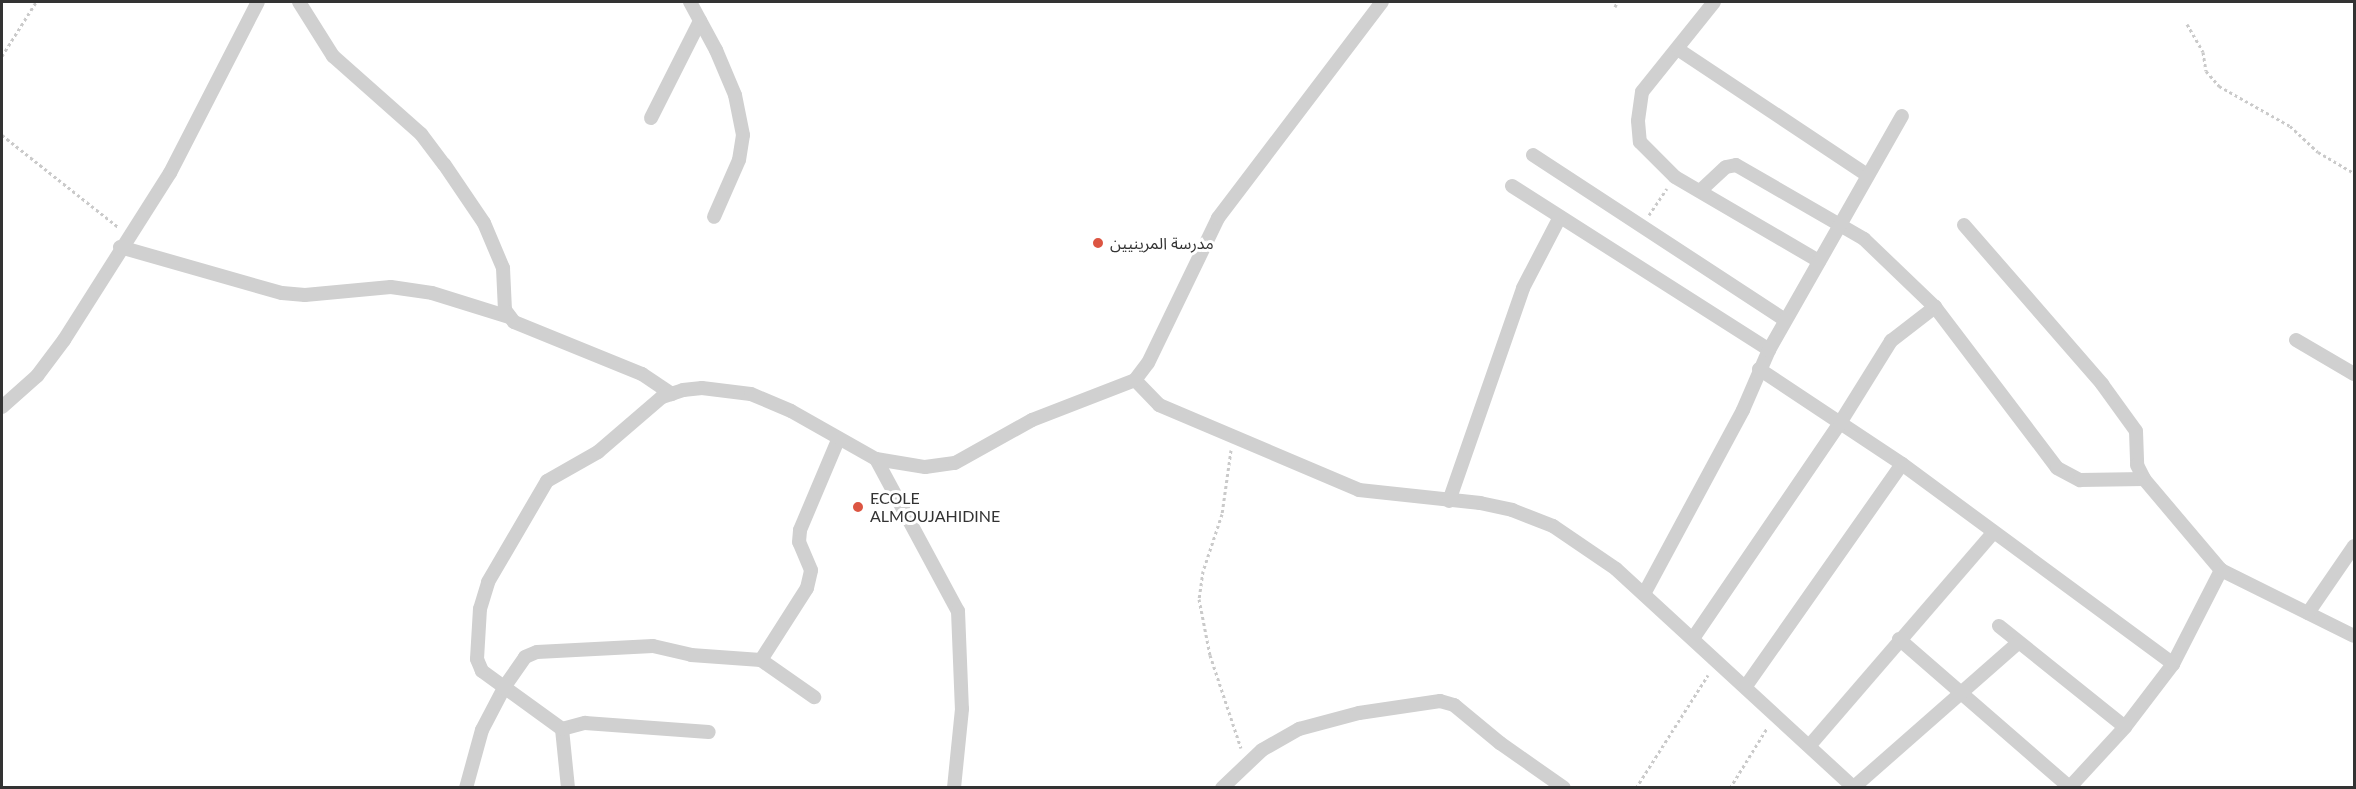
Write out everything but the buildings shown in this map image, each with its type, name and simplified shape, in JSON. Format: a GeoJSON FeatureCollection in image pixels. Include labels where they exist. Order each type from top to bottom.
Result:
{"type":"FeatureCollection","features":[{"type":"Feature","properties":{"kind":"street"},"geometry":{"type":"LineString","coordinates":[[2,407],[38,376],[170,172],[258,2]]}},
{"type":"Feature","properties":{"kind":"street"},"geometry":{"type":"LineString","coordinates":[[299,2],[333,56],[421,134],[484,223],[503,268],[503,298],[509,317]]}},
{"type":"Feature","properties":{"kind":"street"},"geometry":{"type":"LineString","coordinates":[[690,2],[735,95],[743,135],[739,160],[714,217]]}},
{"type":"Feature","properties":{"kind":"street"},"geometry":{"type":"LineString","coordinates":[[568,788],[562,729],[482,671],[478,663],[480,609],[488,582],[540,489],[574,462],[598,452],[650,405],[672,394],[702,388],[750,394],[791,411],[838,440],[876,459],[925,467],[955,463],[1032,420],[1134,380],[1148,363],[1218,218],[1382,2]]}},
{"type":"Feature","properties":{"kind":"street"},"geometry":{"type":"LineString","coordinates":[[1714,2],[1678,50],[1642,92],[1638,121],[1643,147],[1675,177],[1819,261]]}},
{"type":"Feature","properties":{"kind":"street"},"geometry":{"type":"LineString","coordinates":[[651,118],[699,21]]}},
{"type":"Feature","properties":{"kind":"street"},"geometry":{"type":"LineString","coordinates":[[1678,50],[1867,175]]}},
{"type":"Feature","properties":{"kind":"street"},"geometry":{"type":"LineString","coordinates":[[1644,594],[1743,410],[1760,369],[1785,320],[1842,226],[1867,175],[1902,116]]}},
{"type":"Feature","properties":{"kind":"street"},"geometry":{"type":"LineString","coordinates":[[1533,155],[1785,320]]}},
{"type":"Feature","properties":{"kind":"street"},"geometry":{"type":"LineString","coordinates":[[1700,191],[1726,167],[1736,165],[1878,249],[1935,307],[2057,468],[2087,481],[2144,479]]}},
{"type":"Feature","properties":{"kind":"street"},"geometry":{"type":"LineString","coordinates":[[1512,186],[1769,350]]}},
{"type":"Feature","properties":{"kind":"street"},"geometry":{"type":"LineString","coordinates":[[1449,501],[1523,288],[1560,217]]}},
{"type":"Feature","properties":{"kind":"street"},"geometry":{"type":"LineString","coordinates":[[1964,225],[2072,344],[2136,431],[2137,465],[2144,479],[2221,570],[2355,636]]}},
{"type":"Feature","properties":{"kind":"street"},"geometry":{"type":"LineString","coordinates":[[120,247],[282,293],[305,295],[391,286],[432,293],[509,317],[522,326],[642,374],[672,394]]}},
{"type":"Feature","properties":{"kind":"street"},"geometry":{"type":"LineString","coordinates":[[1694,637],[1840,423],[1890,341],[1935,307]]}},
{"type":"Feature","properties":{"kind":"street"},"geometry":{"type":"LineString","coordinates":[[2296,340],[2355,374]]}},
{"type":"Feature","properties":{"kind":"street"},"geometry":{"type":"LineString","coordinates":[[1760,369],[1902,464],[2173,664]]}},
{"type":"Feature","properties":{"kind":"street"},"geometry":{"type":"LineString","coordinates":[[1134,380],[1159,405],[1234,434],[1359,490],[1512,510],[1553,526],[1616,569],[1694,637],[1854,787],[2017,644]]}},
{"type":"Feature","properties":{"kind":"street"},"geometry":{"type":"LineString","coordinates":[[762,660],[807,588],[811,570],[800,542],[800,530],[838,440]]}},
{"type":"Feature","properties":{"kind":"street"},"geometry":{"type":"LineString","coordinates":[[876,459],[958,611],[962,709],[954,788]]}},
{"type":"Feature","properties":{"kind":"street"},"geometry":{"type":"LineString","coordinates":[[1746,687],[1902,464]]}},
{"type":"Feature","properties":{"kind":"street"},"geometry":{"type":"LineString","coordinates":[[1810,745],[1899,639],[1994,532]]}},
{"type":"Feature","properties":{"kind":"street"},"geometry":{"type":"LineString","coordinates":[[2308,613],[2355,546]]}},
{"type":"Feature","properties":{"kind":"street"},"geometry":{"type":"LineString","coordinates":[[1899,639],[2069,787],[2125,727],[2173,664],[2221,570]]}},
{"type":"Feature","properties":{"kind":"street"},"geometry":{"type":"LineString","coordinates":[[1999,626],[2017,644],[2125,727]]}},
{"type":"Feature","properties":{"kind":"street"},"geometry":{"type":"LineString","coordinates":[[466,788],[482,730],[505,686],[525,657],[558,649],[653,646],[691,655],[762,660],[814,697]]}},
{"type":"Feature","properties":{"kind":"street"},"geometry":{"type":"LineString","coordinates":[[1222,788],[1245,764],[1273,742],[1299,729],[1359,713],[1440,701],[1454,705],[1500,743],[1564,788]]}},
{"type":"Feature","properties":{"kind":"street"},"geometry":{"type":"LineString","coordinates":[[562,729],[585,723],[709,732]]}},
{"type":"Feature","properties":{"kind":"path"},"geometry":{"type":"LineString","coordinates":[[2,56],[36,2]]}},
{"type":"Feature","properties":{"kind":"path"},"geometry":{"type":"LineString","coordinates":[[1615,7],[1617,2]]}},
{"type":"Feature","properties":{"kind":"path"},"geometry":{"type":"LineString","coordinates":[[2187,24],[2203,52],[2206,71],[2219,86],[2290,126],[2318,152],[2355,173]]}},
{"type":"Feature","properties":{"kind":"path"},"geometry":{"type":"LineString","coordinates":[[2,135],[75,197],[129,235]]}},
{"type":"Feature","properties":{"kind":"path"},"geometry":{"type":"LineString","coordinates":[[1641,226],[1675,177]]}},
{"type":"Feature","properties":{"kind":"path"},"geometry":{"type":"LineString","coordinates":[[1234,434],[1222,514],[1203,571],[1199,599],[1210,655],[1245,764]]}},
{"type":"Feature","properties":{"kind":"path"},"geometry":{"type":"LineString","coordinates":[[1636,788],[1718,661]]}},
{"type":"Feature","properties":{"kind":"path"},"geometry":{"type":"LineString","coordinates":[[1730,788],[1776,713]]}},
{"type":"Feature","properties":{"kind":"place","name":"مدرسة المرينيين"},"geometry":{"type":"Point","coordinates":[1098,243]}},
{"type":"Feature","properties":{"kind":"place","name":"ECOLE ALMOUJAHIDINE"},"geometry":{"type":"Point","coordinates":[858,507]}}]}
